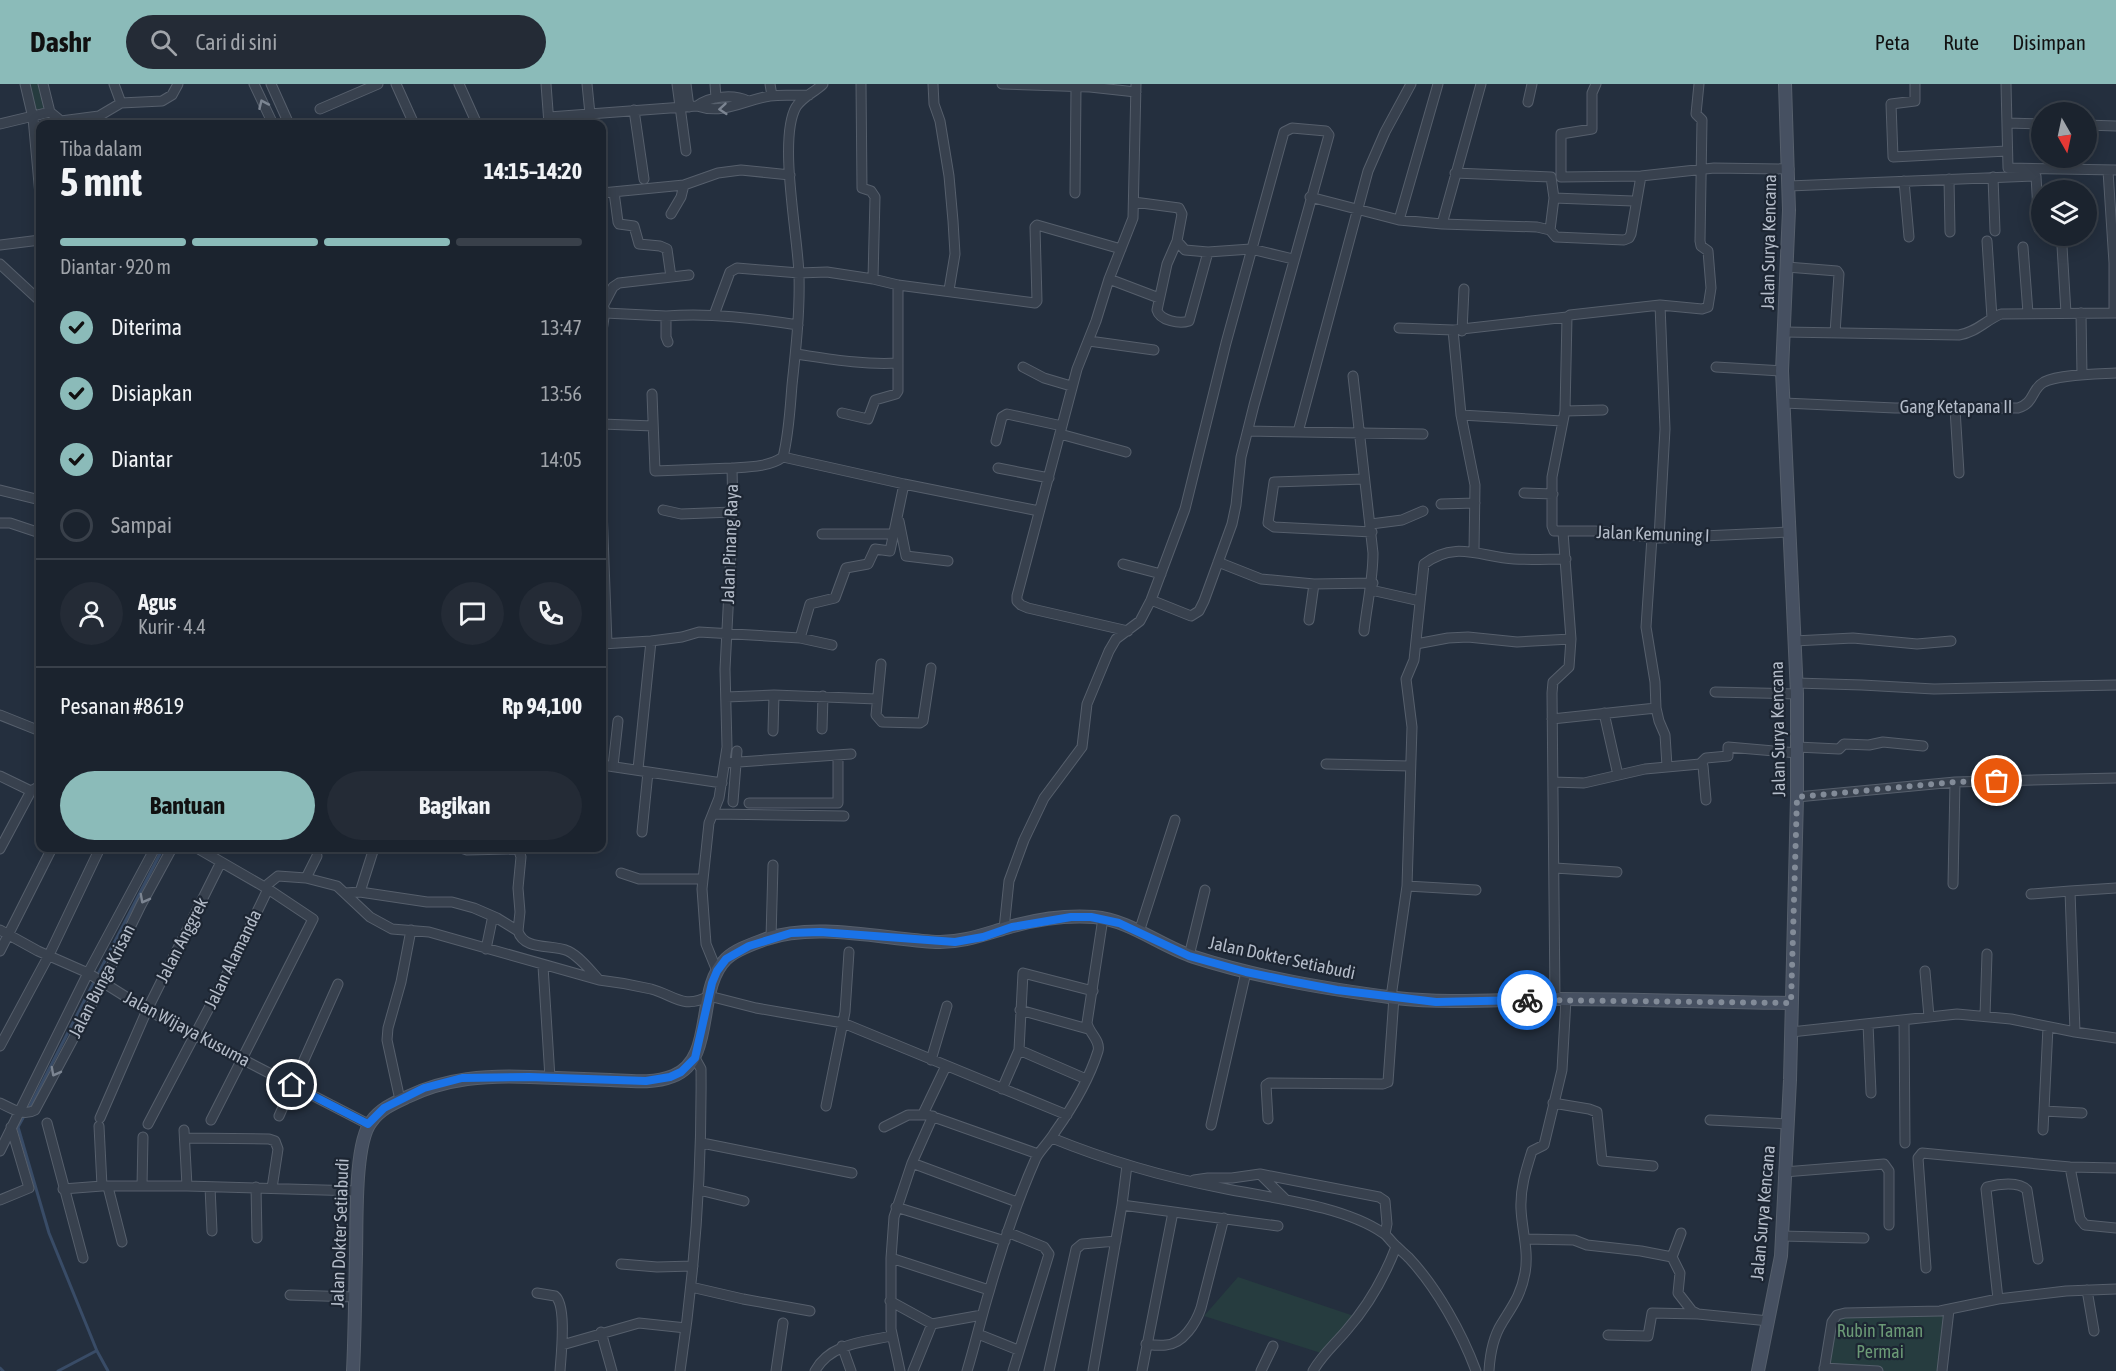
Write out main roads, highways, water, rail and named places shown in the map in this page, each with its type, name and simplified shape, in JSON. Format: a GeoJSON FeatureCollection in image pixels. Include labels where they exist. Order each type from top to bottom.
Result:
{"type":"FeatureCollection","features":[{"type":"Feature","properties":{"kind":"main road","name":"Jalan Surya Kencana"},"geometry":{"type":"LineString","coordinates":[[1758,1371],[1781,1256],[1788,1124],[1797,797],[1796,688],[1782,371],[1789,186],[1785,84]]}},
{"type":"Feature","properties":{"kind":"main road","name":"Jalan Dokter Setiabudi"},"geometry":{"type":"LineString","coordinates":[[353,1371],[357,1191],[362,1143],[368,1124],[384,1108],[424,1088],[462,1078],[509,1077],[635,1081],[661,1080],[681,1072],[695,1058],[717,971],[734,953],[771,938],[791,933],[820,932],[955,942],[983,937],[1004,926],[1071,917],[1103,918],[1189,956],[1246,972],[1337,990],[1393,997],[1436,1002],[1560,999],[1791,1003]]}},
{"type":"Feature","properties":{"kind":"waterway"},"geometry":{"type":"LineString","coordinates":[[28,1110],[161,852]]}},
{"type":"Feature","properties":{"kind":"waterway"},"geometry":{"type":"LineString","coordinates":[[24,1116],[18,1127],[49,1233],[97,1351],[108,1371]]}},
{"type":"Feature","properties":{"kind":"waterway"},"geometry":{"type":"LineString","coordinates":[[58,1371],[96,1351]]}},
{"type":"Feature","properties":{"kind":"waterway"},"geometry":{"type":"LineString","coordinates":[[0,1368],[3,1371]]}},
{"type":"Feature","properties":{"kind":"park label","name":"Rubin Taman Permai"},"geometry":{"type":"Point","coordinates":[1880,1341]}}]}
